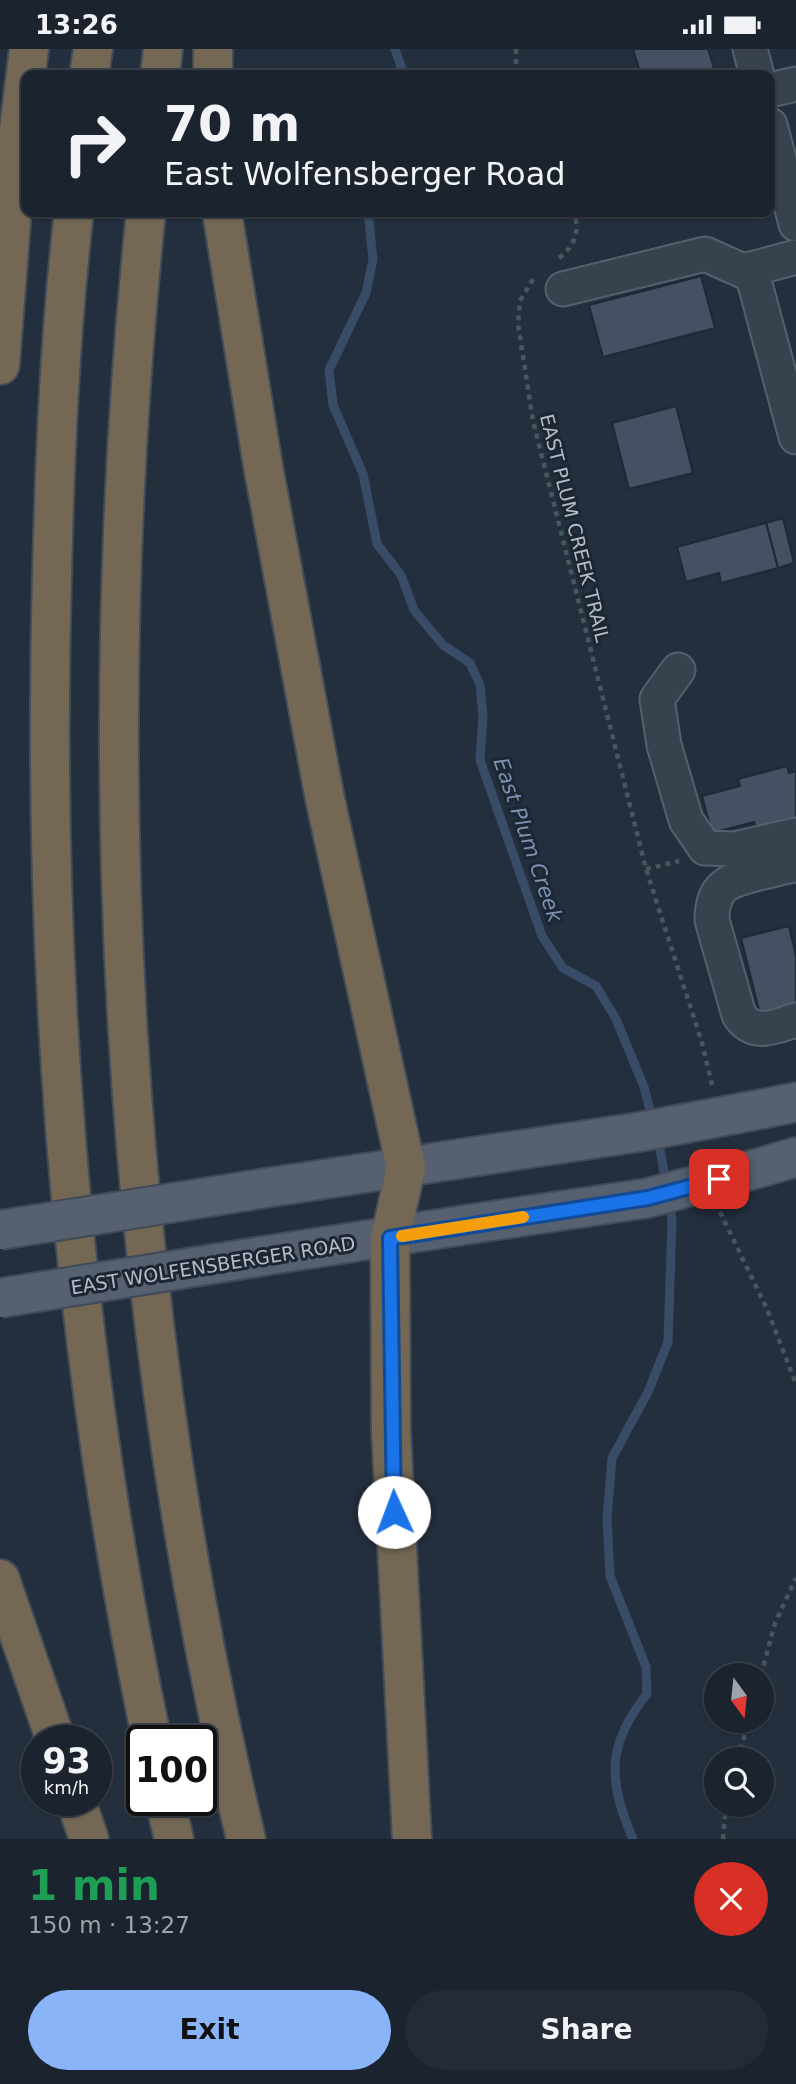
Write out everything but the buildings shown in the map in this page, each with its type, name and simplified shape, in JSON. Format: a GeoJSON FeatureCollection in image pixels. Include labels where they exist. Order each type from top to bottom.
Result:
{"type":"FeatureCollection","features":[{"type":"Feature","properties":{"kind":"highway"},"geometry":{"type":"LineString","coordinates":[[26,70],[29,49]]}},
{"type":"Feature","properties":{"kind":"highway"},"geometry":{"type":"LineString","coordinates":[[90,70],[93,49]]}},
{"type":"Feature","properties":{"kind":"highway"},"geometry":{"type":"LineString","coordinates":[[161,70],[163,49]]}},
{"type":"Feature","properties":{"kind":"highway"},"geometry":{"type":"LineString","coordinates":[[213,49],[213,70]]}},
{"type":"Feature","properties":{"kind":"highway"},"geometry":{"type":"LineString","coordinates":[[0,365],[21,113]]}},
{"type":"Feature","properties":{"kind":"highway"},"geometry":{"type":"LineString","coordinates":[[74,217],[56,420],[50,661],[55,1004],[64,1126],[99,1440],[121,1587],[149,1725]]}},
{"type":"Feature","properties":{"kind":"highway"},"geometry":{"type":"LineString","coordinates":[[146,217],[124,504],[119,853],[124,958],[147,1238],[176,1483],[202,1630],[246,1839]]}},
{"type":"Feature","properties":{"kind":"highway"},"geometry":{"type":"LineString","coordinates":[[223,217],[261,453],[325,799],[406,1168],[390,1238],[395,1554],[412,1839]]}},
{"type":"Feature","properties":{"kind":"highway"},"geometry":{"type":"LineString","coordinates":[[0,1579],[50,1725]]}},
{"type":"Feature","properties":{"kind":"highway"},"geometry":{"type":"LineString","coordinates":[[81,1816],[89,1839]]}},
{"type":"Feature","properties":{"kind":"highway"},"geometry":{"type":"LineString","coordinates":[[169,1816],[174,1839]]}},
{"type":"Feature","properties":{"kind":"main road"},"geometry":{"type":"LineString","coordinates":[[0,1230],[406,1168],[779,1105]]}},
{"type":"Feature","properties":{"kind":"main road","name":"EAST WOLFENSBERGER ROAD"},"geometry":{"type":"LineString","coordinates":[[0,1298],[648,1198],[787,1159]]}},
{"type":"Feature","properties":{"kind":"street"},"geometry":{"type":"LineString","coordinates":[[750,49],[756,70]]}},
{"type":"Feature","properties":{"kind":"street"},"geometry":{"type":"LineString","coordinates":[[775,89],[796,84]]}},
{"type":"Feature","properties":{"kind":"street"},"geometry":{"type":"LineString","coordinates":[[775,144],[795,219]]}},
{"type":"Feature","properties":{"kind":"street"},"geometry":{"type":"LineString","coordinates":[[552,275],[705,254],[751,272],[796,257]]}},
{"type":"Feature","properties":{"kind":"street"},"geometry":{"type":"LineString","coordinates":[[751,272],[796,437]]}},
{"type":"Feature","properties":{"kind":"street"},"geometry":{"type":"LineString","coordinates":[[678,670],[657,699],[664,745],[686,820],[705,848],[734,849],[796,835]]}},
{"type":"Feature","properties":{"kind":"street"},"geometry":{"type":"LineString","coordinates":[[796,865],[729,881],[717,893],[712,905],[715,932],[739,1014],[746,1025],[754,1029],[768,1028],[796,1020]]}},
{"type":"Feature","properties":{"kind":"path"},"geometry":{"type":"LineString","coordinates":[[516,49],[516,70]]}},
{"type":"Feature","properties":{"kind":"path","name":"EAST PLUM CREEK TRAIL"},"geometry":{"type":"LineString","coordinates":[[575,217],[577,235],[552,275],[534,278],[520,301],[518,324],[533,421],[646,869]]}},
{"type":"Feature","properties":{"kind":"path"},"geometry":{"type":"LineString","coordinates":[[764,1663],[775,1623],[796,1578]]}},
{"type":"Feature","properties":{"kind":"path"},"geometry":{"type":"LineString","coordinates":[[723,1839],[725,1817]]}},
{"type":"Feature","properties":{"kind":"waterway","name":"East Plum Creek"},"geometry":{"type":"LineString","coordinates":[[395,49],[402,70]]}},
{"type":"Feature","properties":{"kind":"waterway","name":"East Plum Creek"},"geometry":{"type":"LineString","coordinates":[[369,217],[373,259],[366,293],[329,370],[333,405],[363,474],[377,544],[401,575],[414,610],[443,645],[470,663],[480,685],[483,716],[480,760],[542,936],[563,968],[596,986],[616,1019],[644,1087],[653,1122]]}},
{"type":"Feature","properties":{"kind":"waterway","name":"East Plum Creek"},"geometry":{"type":"LineString","coordinates":[[658,1139],[666,1183]]}},
{"type":"Feature","properties":{"kind":"waterway","name":"East Plum Creek"},"geometry":{"type":"LineString","coordinates":[[633,1839],[619,1799],[615,1764],[624,1730],[647,1694],[646,1667],[610,1576],[607,1518],[612,1458],[648,1392],[668,1342],[672,1221],[669,1201]]}},
{"type":"Feature","properties":{"kind":"slow traffic"},"geometry":{"type":"LineString","coordinates":[[402,1236],[523,1217]]}},
{"type":"Feature","properties":{"kind":"route"},"geometry":{"type":"LineString","coordinates":[[394,1512],[390,1238],[648,1198],[719,1179]]}}]}
